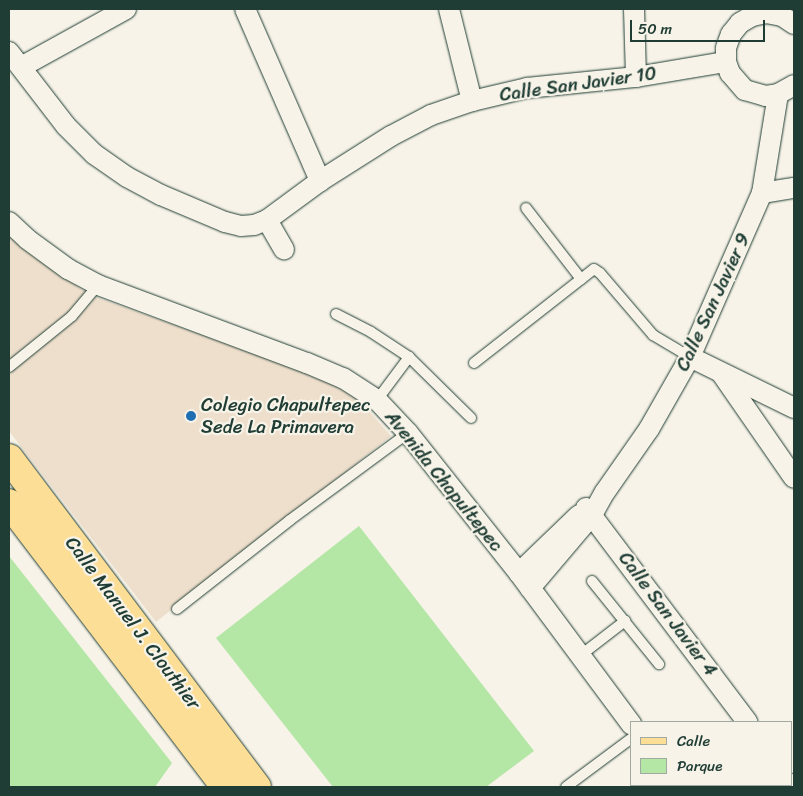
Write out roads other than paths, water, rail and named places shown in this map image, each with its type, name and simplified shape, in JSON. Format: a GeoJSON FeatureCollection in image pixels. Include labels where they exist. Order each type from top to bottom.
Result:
{"type":"FeatureCollection","features":[{"type":"Feature","properties":{"kind":"main road","name":"Calle Manuel J. Clouthier"},"geometry":{"type":"LineString","coordinates":[[9,458],[257,787]]}},
{"type":"Feature","properties":{"kind":"main road","name":"Calle Manuel J. Clouthier"},"geometry":{"type":"LineString","coordinates":[[9,503],[225,787]]}},
{"type":"Feature","properties":{"kind":"street"},"geometry":{"type":"LineString","coordinates":[[126,9],[15,60],[66,126],[94,154],[114,168],[161,195],[225,222],[241,226],[260,223],[284,250]]}},
{"type":"Feature","properties":{"kind":"street"},"geometry":{"type":"LineString","coordinates":[[244,9],[320,181]]}},
{"type":"Feature","properties":{"kind":"street"},"geometry":{"type":"LineString","coordinates":[[450,9],[472,100]]}},
{"type":"Feature","properties":{"kind":"street"},"geometry":{"type":"LineString","coordinates":[[634,9],[636,77]]}},
{"type":"Feature","properties":{"kind":"street"},"geometry":{"type":"LineString","coordinates":[[786,90],[755,94],[745,90],[736,82],[726,62],[726,48],[731,34],[750,12],[782,16],[794,24]]}},
{"type":"Feature","properties":{"kind":"street","name":"Calle San Javier 10"},"geometry":{"type":"LineString","coordinates":[[260,223],[320,181],[391,136],[431,115],[472,100],[527,88],[636,77],[726,62]]}},
{"type":"Feature","properties":{"kind":"street","name":"Calle San Javier 9"},"geometry":{"type":"LineString","coordinates":[[524,581],[589,512],[605,492],[649,429],[690,357],[762,193],[786,90]]}},
{"type":"Feature","properties":{"kind":"street"},"geometry":{"type":"LineString","coordinates":[[762,193],[794,188]]}},
{"type":"Feature","properties":{"kind":"street","name":"Avenida Chapultepec"},"geometry":{"type":"LineString","coordinates":[[9,222],[27,239],[54,259],[98,285],[307,363],[343,378],[377,400],[408,433],[581,655],[630,722]]}},
{"type":"Feature","properties":{"kind":"street"},"geometry":{"type":"LineString","coordinates":[[690,357],[794,408]]}},
{"type":"Feature","properties":{"kind":"street"},"geometry":{"type":"LineString","coordinates":[[722,374],[794,478]]}},
{"type":"Feature","properties":{"kind":"street","name":"Calle San Javier 4"},"geometry":{"type":"LineString","coordinates":[[589,512],[746,721]]}},
{"type":"Feature","properties":{"kind":"lane"},"geometry":{"type":"LineString","coordinates":[[526,208],[581,279]]}},
{"type":"Feature","properties":{"kind":"lane"},"geometry":{"type":"LineString","coordinates":[[474,363],[594,269],[597,270],[653,335],[690,357]]}},
{"type":"Feature","properties":{"kind":"lane"},"geometry":{"type":"LineString","coordinates":[[9,367],[72,316],[98,285]]}},
{"type":"Feature","properties":{"kind":"lane"},"geometry":{"type":"LineString","coordinates":[[336,314],[371,332],[409,357],[470,418]]}},
{"type":"Feature","properties":{"kind":"lane"},"geometry":{"type":"LineString","coordinates":[[377,400],[409,357]]}},
{"type":"Feature","properties":{"kind":"lane"},"geometry":{"type":"LineString","coordinates":[[177,609],[290,520],[408,433]]}},
{"type":"Feature","properties":{"kind":"lane"},"geometry":{"type":"LineString","coordinates":[[592,581],[659,664]]}},
{"type":"Feature","properties":{"kind":"lane"},"geometry":{"type":"LineString","coordinates":[[581,655],[625,621]]}},
{"type":"Feature","properties":{"kind":"lane"},"geometry":{"type":"LineString","coordinates":[[566,787],[630,739]]}},
{"type":"Feature","properties":{"kind":"place","name":"Colegio Chapultepec Sede La Primavera"},"geometry":{"type":"Point","coordinates":[191,416]}}]}
